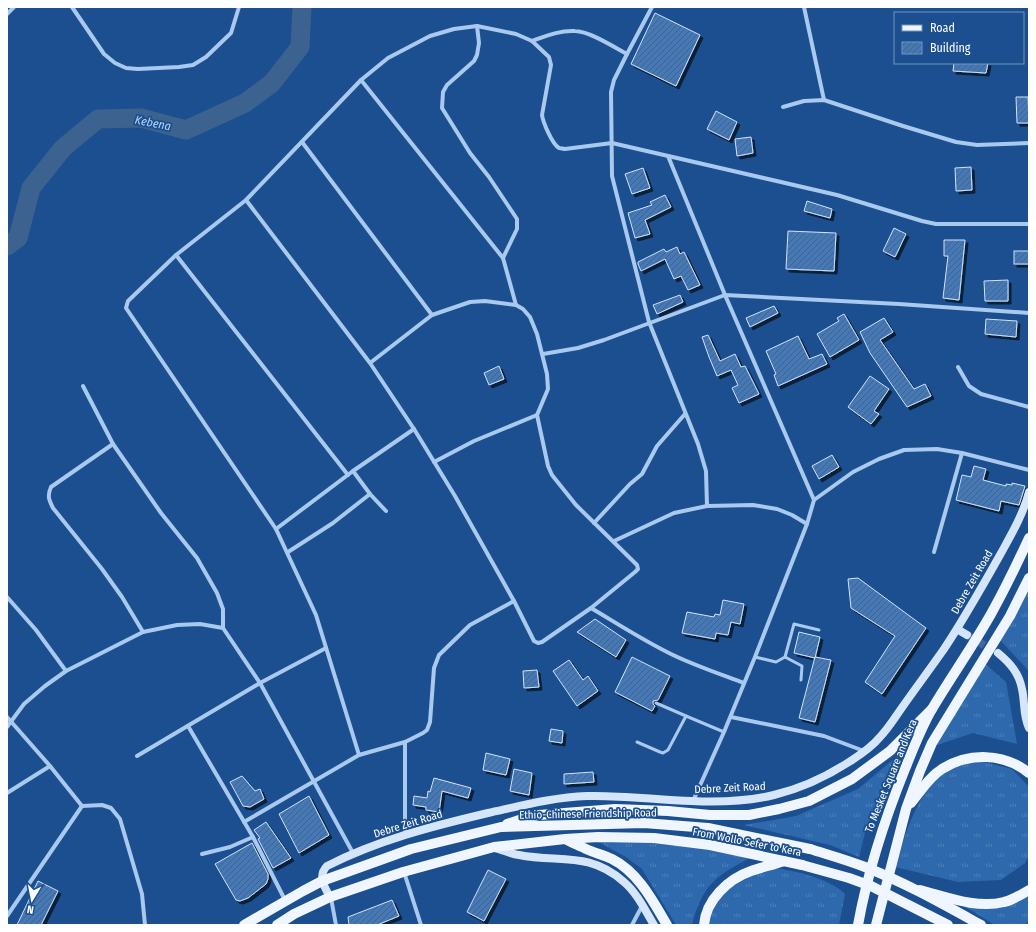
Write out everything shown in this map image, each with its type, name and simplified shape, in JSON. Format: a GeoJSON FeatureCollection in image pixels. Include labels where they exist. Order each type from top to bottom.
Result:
{"type":"FeatureCollection","features":[{"type":"Feature","properties":{"kind":"main road","name":"Debre Zeit Road"},"geometry":{"type":"LineString","coordinates":[[322,881],[324,869],[327,866],[353,853],[438,825],[508,809],[559,799],[587,796],[645,798],[693,802],[740,801],[769,797],[794,790],[825,777],[865,751],[879,739],[957,629],[1018,523],[1029,492]]}},
{"type":"Feature","properties":{"kind":"main road","name":"To Mesket Square and Kera"},"geometry":{"type":"LineString","coordinates":[[858,925],[875,850],[888,811],[919,736],[932,709],[991,614],[1029,538]]}},
{"type":"Feature","properties":{"kind":"main road"},"geometry":{"type":"LineString","coordinates":[[876,925],[906,809],[932,744],[1010,616],[1029,578]]}},
{"type":"Feature","properties":{"kind":"main road"},"geometry":{"type":"LineString","coordinates":[[957,629],[967,635]]}},
{"type":"Feature","properties":{"kind":"main road"},"geometry":{"type":"LineString","coordinates":[[998,653],[1011,664],[1019,677],[1029,728]]}},
{"type":"Feature","properties":{"kind":"main road"},"geometry":{"type":"LineString","coordinates":[[501,827],[522,819],[539,815],[578,811],[615,809],[668,811],[710,815],[749,814],[779,809],[809,801],[852,779],[890,751],[932,709]]}},
{"type":"Feature","properties":{"kind":"main road"},"geometry":{"type":"LineString","coordinates":[[906,809],[936,773],[942,769],[970,758],[984,756],[1005,761],[1021,767],[1029,773]]}},
{"type":"Feature","properties":{"kind":"main road","name":"Ethio-Chinese Friendship Road"},"geometry":{"type":"LineString","coordinates":[[244,925],[322,881],[411,849],[501,827],[644,823],[708,828],[810,849],[864,867],[911,887],[981,925]]}},
{"type":"Feature","properties":{"kind":"main road","name":"From Wollo Sefer to Kera"},"geometry":{"type":"LineString","coordinates":[[494,847],[598,837],[654,838],[710,845],[802,865],[849,878],[871,886],[948,925]]}},
{"type":"Feature","properties":{"kind":"main road"},"geometry":{"type":"LineString","coordinates":[[565,839],[587,850],[614,860],[626,868],[636,877],[667,925]]}},
{"type":"Feature","properties":{"kind":"main road"},"geometry":{"type":"LineString","coordinates":[[277,925],[294,914],[330,897],[404,872],[494,847],[518,855],[584,861],[606,868],[625,882],[643,905],[654,925]]}},
{"type":"Feature","properties":{"kind":"main road"},"geometry":{"type":"LineString","coordinates":[[704,925],[704,919],[711,904],[721,890],[733,879],[750,871],[785,861]]}},
{"type":"Feature","properties":{"kind":"main road"},"geometry":{"type":"LineString","coordinates":[[322,881],[330,897]]}},
{"type":"Feature","properties":{"kind":"main road"},"geometry":{"type":"LineString","coordinates":[[911,887],[971,903],[991,905],[1006,902],[1029,890]]}},
{"type":"Feature","properties":{"kind":"street"},"geometry":{"type":"LineString","coordinates":[[7,14],[14,7]]}},
{"type":"Feature","properties":{"kind":"street"},"geometry":{"type":"LineString","coordinates":[[72,7],[104,54],[115,63],[126,68],[138,69],[193,65],[206,57],[230,33],[239,7]]}},
{"type":"Feature","properties":{"kind":"street"},"geometry":{"type":"LineString","coordinates":[[652,7],[614,80],[611,92],[612,176],[649,322],[698,444],[706,471],[707,506]]}},
{"type":"Feature","properties":{"kind":"street"},"geometry":{"type":"LineString","coordinates":[[804,7],[824,100]]}},
{"type":"Feature","properties":{"kind":"street"},"geometry":{"type":"LineString","coordinates":[[477,26],[480,42],[477,55],[474,61],[445,88],[443,92],[442,108],[470,153],[490,177],[517,219],[516,229],[503,258]]}},
{"type":"Feature","properties":{"kind":"street"},"geometry":{"type":"LineString","coordinates":[[359,755],[316,615],[288,552],[276,530],[126,308],[128,301],[176,255],[246,200],[361,80],[388,58],[430,36],[454,29],[477,26],[516,34],[532,41],[549,57],[551,64],[542,115],[543,121],[554,143],[559,148],[565,149],[612,143],[837,195],[936,224],[1029,224]]}},
{"type":"Feature","properties":{"kind":"street"},"geometry":{"type":"LineString","coordinates":[[532,41],[560,32],[576,31],[587,34],[627,54]]}},
{"type":"Feature","properties":{"kind":"street"},"geometry":{"type":"LineString","coordinates":[[361,80],[503,258],[516,305]]}},
{"type":"Feature","properties":{"kind":"street"},"geometry":{"type":"LineString","coordinates":[[783,107],[804,101],[824,100],[956,142],[977,145],[1029,143]]}},
{"type":"Feature","properties":{"kind":"street"},"geometry":{"type":"LineString","coordinates":[[302,142],[432,315]]}},
{"type":"Feature","properties":{"kind":"street"},"geometry":{"type":"LineString","coordinates":[[668,156],[725,294],[814,500]]}},
{"type":"Feature","properties":{"kind":"street"},"geometry":{"type":"LineString","coordinates":[[246,200],[370,363],[414,429],[455,496],[514,601],[534,641],[538,643],[542,642],[591,608],[638,569],[637,565],[614,541],[576,505],[552,475],[548,466],[537,415],[548,390],[547,374],[537,334],[530,317],[523,309],[516,305],[485,301],[470,302],[432,315],[370,363]]}},
{"type":"Feature","properties":{"kind":"street"},"geometry":{"type":"LineString","coordinates":[[176,255],[348,475]]}},
{"type":"Feature","properties":{"kind":"street"},"geometry":{"type":"LineString","coordinates":[[543,354],[578,348],[604,340],[725,294],[1029,313]]}},
{"type":"Feature","properties":{"kind":"street"},"geometry":{"type":"LineString","coordinates":[[958,367],[968,386],[981,394],[1029,407]]}},
{"type":"Feature","properties":{"kind":"street"},"geometry":{"type":"LineString","coordinates":[[84,386],[113,444],[161,513],[197,558],[217,593],[223,609],[223,628],[260,683],[353,853]]}},
{"type":"Feature","properties":{"kind":"street"},"geometry":{"type":"LineString","coordinates":[[594,523],[630,484],[642,474],[657,446],[685,414]]}},
{"type":"Feature","properties":{"kind":"street"},"geometry":{"type":"LineString","coordinates":[[434,462],[474,441],[537,415]]}},
{"type":"Feature","properties":{"kind":"street"},"geometry":{"type":"LineString","coordinates":[[276,530],[353,471],[414,429]]}},
{"type":"Feature","properties":{"kind":"street"},"geometry":{"type":"LineString","coordinates":[[113,444],[51,487],[48,493],[48,500],[102,569],[122,597],[143,632]]}},
{"type":"Feature","properties":{"kind":"street"},"geometry":{"type":"LineString","coordinates":[[693,802],[731,717],[807,524],[814,500],[853,472],[904,450],[938,450],[962,453],[1029,470]]}},
{"type":"Feature","properties":{"kind":"street"},"geometry":{"type":"LineString","coordinates":[[934,552],[962,453]]}},
{"type":"Feature","properties":{"kind":"street"},"geometry":{"type":"LineString","coordinates":[[353,471],[370,494],[386,511]]}},
{"type":"Feature","properties":{"kind":"street"},"geometry":{"type":"LineString","coordinates":[[288,552],[333,523],[370,494]]}},
{"type":"Feature","properties":{"kind":"street"},"geometry":{"type":"LineString","coordinates":[[614,541],[674,513],[707,506],[753,505],[777,509],[792,515],[807,524]]}},
{"type":"Feature","properties":{"kind":"street"},"geometry":{"type":"LineString","coordinates":[[7,597],[36,630],[66,671]]}},
{"type":"Feature","properties":{"kind":"street"},"geometry":{"type":"LineString","coordinates":[[244,822],[313,780],[359,755],[405,742],[427,730],[430,722],[434,668],[439,655],[449,643],[470,625],[514,601]]}},
{"type":"Feature","properties":{"kind":"street"},"geometry":{"type":"LineString","coordinates":[[591,608],[644,640],[673,655],[694,665],[744,683]]}},
{"type":"Feature","properties":{"kind":"street"},"geometry":{"type":"LineString","coordinates":[[7,727],[24,704],[44,686],[66,671],[143,632],[177,625],[200,624],[223,628]]}},
{"type":"Feature","properties":{"kind":"street"},"geometry":{"type":"LineString","coordinates":[[137,756],[260,683],[326,648]]}},
{"type":"Feature","properties":{"kind":"street"},"geometry":{"type":"LineString","coordinates":[[7,717],[50,766],[82,806]]}},
{"type":"Feature","properties":{"kind":"street"},"geometry":{"type":"LineString","coordinates":[[731,717],[824,736],[865,751]]}},
{"type":"Feature","properties":{"kind":"street"},"geometry":{"type":"LineString","coordinates":[[188,726],[253,837],[286,901]]}},
{"type":"Feature","properties":{"kind":"street"},"geometry":{"type":"LineString","coordinates":[[405,742],[405,835]]}},
{"type":"Feature","properties":{"kind":"street"},"geometry":{"type":"LineString","coordinates":[[7,793],[50,766]]}},
{"type":"Feature","properties":{"kind":"street"},"geometry":{"type":"LineString","coordinates":[[82,806],[102,805],[111,808],[120,819],[142,894],[145,925]]}},
{"type":"Feature","properties":{"kind":"street"},"geometry":{"type":"LineString","coordinates":[[7,916],[82,806]]}},
{"type":"Feature","properties":{"kind":"street"},"geometry":{"type":"LineString","coordinates":[[202,854],[230,847],[253,837]]}},
{"type":"Feature","properties":{"kind":"street"},"geometry":{"type":"LineString","coordinates":[[404,872],[421,925]]}},
{"type":"Feature","properties":{"kind":"street"},"geometry":{"type":"LineString","coordinates":[[330,897],[336,925]]}},
{"type":"Feature","properties":{"kind":"street"},"geometry":{"type":"LineString","coordinates":[[632,925],[643,905]]}},
{"type":"Feature","properties":{"kind":"lane"},"geometry":{"type":"LineString","coordinates":[[755,657],[776,662],[784,656],[794,624],[819,630]]}},
{"type":"Feature","properties":{"kind":"lane"},"geometry":{"type":"LineString","coordinates":[[784,656],[802,666],[801,680]]}},
{"type":"Feature","properties":{"kind":"lane"},"geometry":{"type":"LineString","coordinates":[[656,703],[724,732]]}},
{"type":"Feature","properties":{"kind":"lane"},"geometry":{"type":"LineString","coordinates":[[637,742],[663,753],[668,750],[686,716]]}},
{"type":"Feature","properties":{"kind":"green space"},"geometry":{"type":"Polygon","coordinates":[[[1029,583],[1029,671],[1000,640],[1029,583]]]}},
{"type":"Feature","properties":{"kind":"green space"},"geometry":{"type":"Polygon","coordinates":[[[984,663],[1006,682],[1017,744],[973,733],[931,747],[984,663]]]}},
{"type":"Feature","properties":{"kind":"green space"},"geometry":{"type":"Polygon","coordinates":[[[901,753],[881,792],[866,829],[859,857],[830,845],[744,825],[796,816],[858,789],[901,753]]]}},
{"type":"Feature","properties":{"kind":"green space"},"geometry":{"type":"Polygon","coordinates":[[[976,760],[1012,769],[1029,787],[1029,856],[1025,863],[1001,880],[958,882],[895,867],[908,827],[927,790],[936,779],[950,768],[976,760]]]}},
{"type":"Feature","properties":{"kind":"green space"},"geometry":{"type":"Polygon","coordinates":[[[595,840],[630,840],[681,844],[750,858],[719,877],[712,884],[700,901],[692,925],[676,925],[642,869],[626,857],[595,840]]]}},
{"type":"Feature","properties":{"kind":"green space"},"geometry":{"type":"Polygon","coordinates":[[[765,867],[807,875],[838,888],[845,894],[839,925],[709,925],[710,917],[725,888],[765,867]]]}},
{"type":"Feature","properties":{"kind":"green space"},"geometry":{"type":"Polygon","coordinates":[[[1029,893],[1029,919],[1026,925],[995,925],[962,905],[1029,893]]]}},
{"type":"Feature","properties":{"kind":"building"},"geometry":{"type":"Polygon","coordinates":[[[655,13],[700,35],[676,86],[631,64],[655,13]]]}},
{"type":"Feature","properties":{"kind":"building"},"geometry":{"type":"Polygon","coordinates":[[[954,64],[988,64],[986,73],[953,71],[954,64]]]}},
{"type":"Feature","properties":{"kind":"building"},"geometry":{"type":"Polygon","coordinates":[[[1016,97],[1028,97],[1029,123],[1017,123],[1016,97]]]}},
{"type":"Feature","properties":{"kind":"building"},"geometry":{"type":"Polygon","coordinates":[[[716,111],[737,122],[729,140],[707,129],[716,111]]]}},
{"type":"Feature","properties":{"kind":"building"},"geometry":{"type":"Polygon","coordinates":[[[751,137],[753,153],[737,156],[735,139],[751,137]]]}},
{"type":"Feature","properties":{"kind":"building"},"geometry":{"type":"Polygon","coordinates":[[[971,167],[972,190],[956,191],[955,168],[971,167]]]}},
{"type":"Feature","properties":{"kind":"building"},"geometry":{"type":"Polygon","coordinates":[[[643,168],[650,188],[632,194],[625,174],[643,168]]]}},
{"type":"Feature","properties":{"kind":"building"},"geometry":{"type":"Polygon","coordinates":[[[665,195],[671,207],[645,220],[650,234],[635,238],[628,213],[652,205],[650,202],[665,195]]]}},
{"type":"Feature","properties":{"kind":"building"},"geometry":{"type":"Polygon","coordinates":[[[807,201],[832,209],[830,218],[804,211],[807,201]]]}},
{"type":"Feature","properties":{"kind":"building"},"geometry":{"type":"Polygon","coordinates":[[[894,228],[906,234],[895,257],[883,251],[894,228]]]}},
{"type":"Feature","properties":{"kind":"building"},"geometry":{"type":"Polygon","coordinates":[[[788,231],[836,233],[834,271],[786,269],[788,231]]]}},
{"type":"Feature","properties":{"kind":"building"},"geometry":{"type":"Polygon","coordinates":[[[944,240],[965,240],[959,300],[943,298],[948,256],[944,256],[944,240]]]}},
{"type":"Feature","properties":{"kind":"building"},"geometry":{"type":"Polygon","coordinates":[[[677,247],[680,254],[684,252],[700,285],[688,290],[681,276],[674,279],[665,259],[641,271],[638,262],[664,249],[666,252],[677,247]]]}},
{"type":"Feature","properties":{"kind":"building"},"geometry":{"type":"Polygon","coordinates":[[[1014,251],[1029,251],[1029,264],[1014,264],[1014,251]]]}},
{"type":"Feature","properties":{"kind":"building"},"geometry":{"type":"Polygon","coordinates":[[[1008,280],[1008,301],[985,301],[984,281],[1008,280]]]}},
{"type":"Feature","properties":{"kind":"building"},"geometry":{"type":"Polygon","coordinates":[[[680,295],[683,302],[657,314],[653,305],[680,295]]]}},
{"type":"Feature","properties":{"kind":"building"},"geometry":{"type":"Polygon","coordinates":[[[774,306],[778,313],[750,327],[746,318],[774,306]]]}},
{"type":"Feature","properties":{"kind":"building"},"geometry":{"type":"Polygon","coordinates":[[[844,314],[859,340],[830,357],[817,334],[839,321],[837,318],[844,314]]]}},
{"type":"Feature","properties":{"kind":"building"},"geometry":{"type":"Polygon","coordinates":[[[884,318],[893,332],[880,340],[914,389],[925,384],[931,396],[907,407],[870,353],[860,332],[884,318]]]}},
{"type":"Feature","properties":{"kind":"building"},"geometry":{"type":"Polygon","coordinates":[[[986,319],[1017,321],[1016,337],[985,334],[986,319]]]}},
{"type":"Feature","properties":{"kind":"building"},"geometry":{"type":"Polygon","coordinates":[[[708,335],[720,361],[735,354],[741,367],[745,366],[759,394],[739,403],[732,388],[738,385],[731,370],[717,376],[702,337],[708,335]]]}},
{"type":"Feature","properties":{"kind":"building"},"geometry":{"type":"Polygon","coordinates":[[[798,336],[809,359],[822,354],[827,364],[778,386],[774,375],[776,374],[766,351],[798,336]]]}},
{"type":"Feature","properties":{"kind":"building"},"geometry":{"type":"Polygon","coordinates":[[[499,366],[504,379],[489,385],[484,373],[499,366]]]}},
{"type":"Feature","properties":{"kind":"building"},"geometry":{"type":"Polygon","coordinates":[[[870,376],[889,389],[874,411],[879,414],[871,424],[848,407],[870,376]]]}},
{"type":"Feature","properties":{"kind":"building"},"geometry":{"type":"Polygon","coordinates":[[[832,455],[839,467],[819,479],[812,466],[832,455]]]}},
{"type":"Feature","properties":{"kind":"building"},"geometry":{"type":"Polygon","coordinates":[[[974,466],[986,469],[983,480],[1006,486],[1006,484],[1012,485],[1012,483],[1025,486],[1019,505],[1001,501],[999,511],[956,500],[962,475],[971,477],[974,466]]]}},
{"type":"Feature","properties":{"kind":"building"},"geometry":{"type":"Polygon","coordinates":[[[858,578],[926,628],[882,694],[865,682],[895,636],[851,608],[848,579],[858,578]]]}},
{"type":"Feature","properties":{"kind":"building"},"geometry":{"type":"Polygon","coordinates":[[[723,600],[744,604],[740,624],[731,622],[728,635],[716,633],[715,639],[682,633],[687,612],[714,617],[715,614],[720,615],[723,600]]]}},
{"type":"Feature","properties":{"kind":"building"},"geometry":{"type":"Polygon","coordinates":[[[595,619],[626,640],[616,657],[577,632],[595,619]]]}},
{"type":"Feature","properties":{"kind":"building"},"geometry":{"type":"Polygon","coordinates":[[[799,632],[820,637],[815,658],[794,653],[799,632]]]}},
{"type":"Feature","properties":{"kind":"building"},"geometry":{"type":"Polygon","coordinates":[[[632,657],[670,676],[658,700],[653,701],[655,706],[652,711],[615,692],[632,657]]]}},
{"type":"Feature","properties":{"kind":"building"},"geometry":{"type":"Polygon","coordinates":[[[815,657],[831,660],[815,722],[799,718],[815,657]]]}},
{"type":"Feature","properties":{"kind":"building"},"geometry":{"type":"Polygon","coordinates":[[[569,660],[583,680],[588,676],[598,691],[577,706],[553,671],[569,660]]]}},
{"type":"Feature","properties":{"kind":"building"},"geometry":{"type":"Polygon","coordinates":[[[537,670],[539,687],[524,688],[523,671],[537,670]]]}},
{"type":"Feature","properties":{"kind":"building"},"geometry":{"type":"Polygon","coordinates":[[[551,729],[563,731],[562,743],[549,741],[551,729]]]}},
{"type":"Feature","properties":{"kind":"building"},"geometry":{"type":"Polygon","coordinates":[[[486,753],[510,759],[506,775],[483,770],[486,753]]]}},
{"type":"Feature","properties":{"kind":"building"},"geometry":{"type":"Polygon","coordinates":[[[514,769],[532,773],[529,795],[510,791],[514,769]]]}},
{"type":"Feature","properties":{"kind":"building"},"geometry":{"type":"Polygon","coordinates":[[[593,772],[594,782],[564,784],[564,774],[593,772]]]}},
{"type":"Feature","properties":{"kind":"building"},"geometry":{"type":"Polygon","coordinates":[[[242,776],[255,791],[260,789],[264,799],[250,807],[243,806],[230,782],[242,776]]]}},
{"type":"Feature","properties":{"kind":"building"},"geometry":{"type":"Polygon","coordinates":[[[434,778],[471,788],[468,798],[442,791],[439,812],[426,810],[426,807],[413,805],[414,796],[427,798],[428,791],[430,792],[434,778]]]}},
{"type":"Feature","properties":{"kind":"building"},"geometry":{"type":"Polygon","coordinates":[[[309,796],[329,835],[299,853],[279,814],[309,796]]]}},
{"type":"Feature","properties":{"kind":"building"},"geometry":{"type":"Polygon","coordinates":[[[266,822],[291,858],[273,868],[258,839],[260,838],[254,830],[266,822]]]}},
{"type":"Feature","properties":{"kind":"building"},"geometry":{"type":"Polygon","coordinates":[[[252,843],[268,874],[268,879],[266,884],[248,898],[240,901],[236,900],[215,864],[252,843]]]}},
{"type":"Feature","properties":{"kind":"building"},"geometry":{"type":"Polygon","coordinates":[[[488,870],[506,879],[484,921],[467,912],[488,870]]]}},
{"type":"Feature","properties":{"kind":"building"},"geometry":{"type":"Polygon","coordinates":[[[38,881],[58,891],[41,925],[17,925],[38,881]]]}},
{"type":"Feature","properties":{"kind":"building"},"geometry":{"type":"Polygon","coordinates":[[[392,900],[399,916],[377,925],[349,925],[348,917],[392,900]]]}},
{"type":"Feature","properties":{"kind":"waterway","name":"Kebena"},"geometry":{"type":"LineString","coordinates":[[7,246],[18,238],[31,188],[63,148],[98,119],[141,118],[186,130],[245,103],[272,83],[300,47],[302,7]]}},
{"type":"Feature","properties":{"kind":"tunnel"},"geometry":{"type":"LineString","coordinates":[[967,635],[994,651]]}}]}
